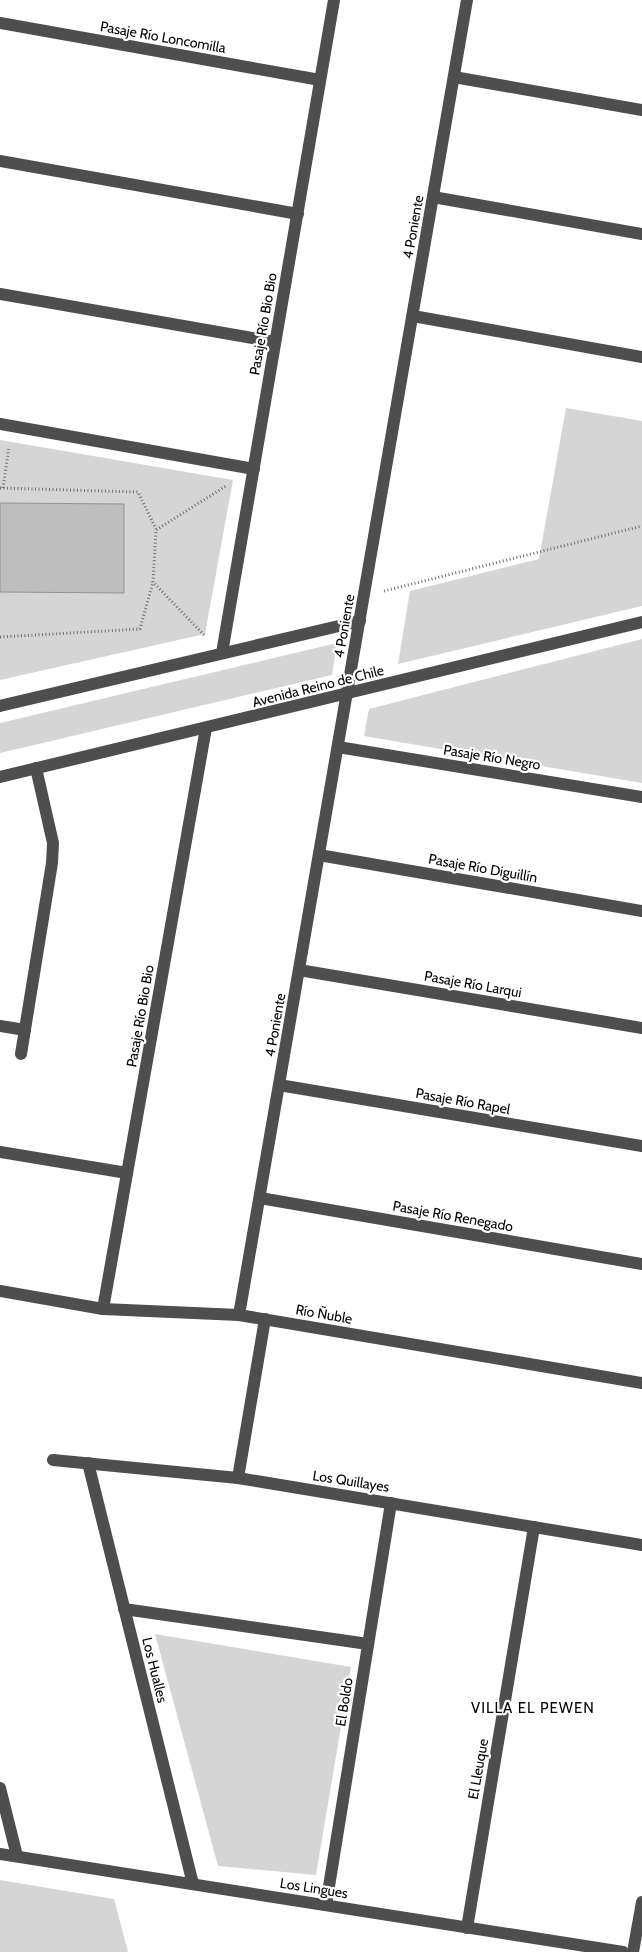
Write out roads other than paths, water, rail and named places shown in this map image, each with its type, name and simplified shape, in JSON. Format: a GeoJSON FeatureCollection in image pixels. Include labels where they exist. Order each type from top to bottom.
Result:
{"type":"FeatureCollection","features":[{"type":"Feature","properties":{"kind":"street","name":"Pasaje Río Bio Bio"},"geometry":{"type":"LineString","coordinates":[[222,653],[334,0]]}},
{"type":"Feature","properties":{"kind":"street","name":"4 Poniente"},"geometry":{"type":"LineString","coordinates":[[240,1315],[467,0]]}},
{"type":"Feature","properties":{"kind":"street","name":"Pasaje Río Loncomilla"},"geometry":{"type":"LineString","coordinates":[[0,23],[320,80]]}},
{"type":"Feature","properties":{"kind":"street"},"geometry":{"type":"LineString","coordinates":[[454,77],[642,110]]}},
{"type":"Feature","properties":{"kind":"street"},"geometry":{"type":"LineString","coordinates":[[0,162],[298,214]]}},
{"type":"Feature","properties":{"kind":"street"},"geometry":{"type":"LineString","coordinates":[[433,197],[642,234]]}},
{"type":"Feature","properties":{"kind":"street"},"geometry":{"type":"LineString","coordinates":[[0,294],[275,342]]}},
{"type":"Feature","properties":{"kind":"street"},"geometry":{"type":"LineString","coordinates":[[413,316],[642,357]]}},
{"type":"Feature","properties":{"kind":"street"},"geometry":{"type":"LineString","coordinates":[[6,425],[254,469]]}},
{"type":"Feature","properties":{"kind":"street"},"geometry":{"type":"LineString","coordinates":[[0,706],[360,621]]}},
{"type":"Feature","properties":{"kind":"street","name":"Avenida Reino de Chile"},"geometry":{"type":"LineString","coordinates":[[0,777],[642,622]]}},
{"type":"Feature","properties":{"kind":"street","name":"Pasaje Río Bio Bio"},"geometry":{"type":"LineString","coordinates":[[103,1309],[206,728]]}},
{"type":"Feature","properties":{"kind":"street","name":"Pasaje Río Negro"},"geometry":{"type":"LineString","coordinates":[[338,747],[642,797]]}},
{"type":"Feature","properties":{"kind":"street"},"geometry":{"type":"LineString","coordinates":[[21,1054],[52,863],[53,843],[36,768]]}},
{"type":"Feature","properties":{"kind":"street","name":"Pasaje Río Diguillín"},"geometry":{"type":"LineString","coordinates":[[319,856],[642,911]]}},
{"type":"Feature","properties":{"kind":"street","name":"Pasaje Río Larqui"},"geometry":{"type":"LineString","coordinates":[[300,970],[642,1028]]}},
{"type":"Feature","properties":{"kind":"street"},"geometry":{"type":"LineString","coordinates":[[0,1026],[25,1030]]}},
{"type":"Feature","properties":{"kind":"street","name":"Pasaje Río Rapel"},"geometry":{"type":"LineString","coordinates":[[279,1085],[642,1146]]}},
{"type":"Feature","properties":{"kind":"street"},"geometry":{"type":"LineString","coordinates":[[0,1152],[127,1173]]}},
{"type":"Feature","properties":{"kind":"street","name":"Pasaje Río Renegado"},"geometry":{"type":"LineString","coordinates":[[260,1198],[642,1264]]}},
{"type":"Feature","properties":{"kind":"street","name":"Río Ñuble"},"geometry":{"type":"LineString","coordinates":[[0,1291],[103,1309],[240,1315],[642,1383]]}},
{"type":"Feature","properties":{"kind":"street"},"geometry":{"type":"LineString","coordinates":[[238,1478],[265,1319]]}},
{"type":"Feature","properties":{"kind":"street","name":"Los Quillayes"},"geometry":{"type":"LineString","coordinates":[[53,1460],[238,1478],[642,1545]]}},
{"type":"Feature","properties":{"kind":"street","name":"Los Hualles"},"geometry":{"type":"LineString","coordinates":[[88,1463],[193,1884]]}},
{"type":"Feature","properties":{"kind":"street","name":"El Boldo"},"geometry":{"type":"LineString","coordinates":[[326,1905],[391,1503]]}},
{"type":"Feature","properties":{"kind":"street","name":"El Lleuque"},"geometry":{"type":"LineString","coordinates":[[467,1928],[534,1527]]}},
{"type":"Feature","properties":{"kind":"street"},"geometry":{"type":"LineString","coordinates":[[124,1609],[368,1644]]}},
{"type":"Feature","properties":{"kind":"street"},"geometry":{"type":"LineString","coordinates":[[0,1788],[17,1856]]}},
{"type":"Feature","properties":{"kind":"street","name":"Los Lingues"},"geometry":{"type":"LineString","coordinates":[[0,1854],[623,1952]]}},
{"type":"Feature","properties":{"kind":"street"},"geometry":{"type":"LineString","coordinates":[[633,1952],[642,1902]]}},
{"type":"Feature","properties":{"kind":"district","name":"VILLA EL PEWEN"},"geometry":{"type":"Point","coordinates":[533,1708]}}]}
